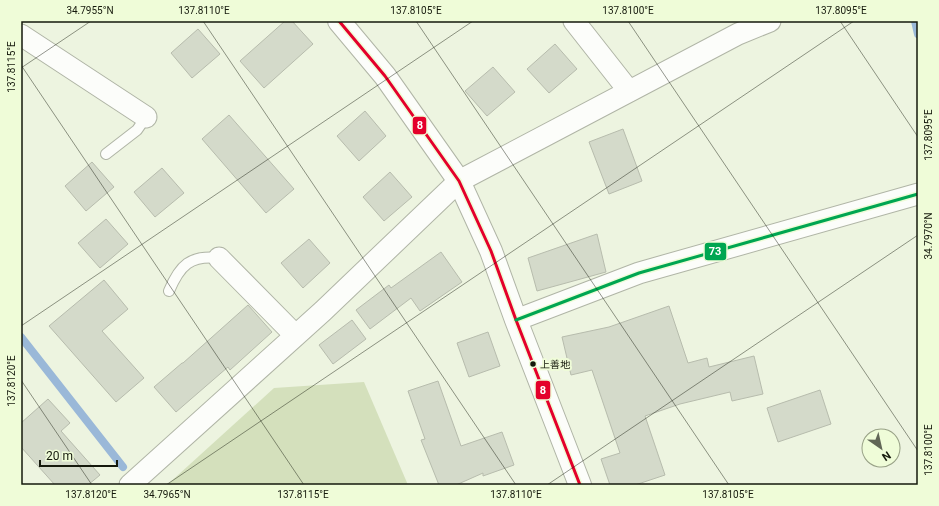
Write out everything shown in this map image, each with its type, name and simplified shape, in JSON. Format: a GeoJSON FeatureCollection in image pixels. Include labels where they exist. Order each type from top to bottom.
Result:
{"type":"FeatureCollection","features":[{"type":"Feature","properties":{"kind":"street"},"geometry":{"type":"LineString","coordinates":[[339,21],[385,76],[459,181],[492,251],[516,320],[580,485]]}},
{"type":"Feature","properties":{"kind":"street"},"geometry":{"type":"LineString","coordinates":[[574,21],[628,91]]}},
{"type":"Feature","properties":{"kind":"street"},"geometry":{"type":"LineString","coordinates":[[130,485],[323,311],[459,181],[738,34],[770,21]]}},
{"type":"Feature","properties":{"kind":"street"},"geometry":{"type":"LineString","coordinates":[[21,35],[146,117]]}},
{"type":"Feature","properties":{"kind":"street"},"geometry":{"type":"LineString","coordinates":[[516,320],[639,273],[918,194]]}},
{"type":"Feature","properties":{"kind":"street"},"geometry":{"type":"LineString","coordinates":[[219,258],[295,336]]}},
{"type":"Feature","properties":{"kind":"lane"},"geometry":{"type":"LineString","coordinates":[[106,154],[138,130],[146,117]]}},
{"type":"Feature","properties":{"kind":"lane"},"geometry":{"type":"LineString","coordinates":[[169,291],[178,272],[185,265],[195,259],[208,257],[219,258]]}},
{"type":"Feature","properties":{"kind":"green space"},"geometry":{"type":"Polygon","coordinates":[[[364,382],[408,485],[167,485],[274,388],[364,382]]]}},
{"type":"Feature","properties":{"kind":"building"},"geometry":{"type":"Polygon","coordinates":[[[285,21],[292,21],[313,44],[264,88],[240,61],[285,21]]]}},
{"type":"Feature","properties":{"kind":"building"},"geometry":{"type":"Polygon","coordinates":[[[198,29],[220,54],[192,78],[171,53],[198,29]]]}},
{"type":"Feature","properties":{"kind":"building"},"geometry":{"type":"Polygon","coordinates":[[[555,44],[577,69],[549,93],[527,69],[555,44]]]}},
{"type":"Feature","properties":{"kind":"building"},"geometry":{"type":"Polygon","coordinates":[[[493,67],[515,92],[487,116],[465,91],[493,67]]]}},
{"type":"Feature","properties":{"kind":"building"},"geometry":{"type":"Polygon","coordinates":[[[365,111],[386,136],[359,161],[337,136],[365,111]]]}},
{"type":"Feature","properties":{"kind":"building"},"geometry":{"type":"Polygon","coordinates":[[[229,115],[294,189],[266,213],[202,139],[229,115]]]}},
{"type":"Feature","properties":{"kind":"building"},"geometry":{"type":"Polygon","coordinates":[[[623,129],[642,181],[609,194],[589,142],[623,129]]]}},
{"type":"Feature","properties":{"kind":"building"},"geometry":{"type":"Polygon","coordinates":[[[92,162],[114,187],[86,211],[65,186],[92,162]]]}},
{"type":"Feature","properties":{"kind":"building"},"geometry":{"type":"Polygon","coordinates":[[[162,168],[184,193],[155,217],[134,192],[162,168]]]}},
{"type":"Feature","properties":{"kind":"building"},"geometry":{"type":"Polygon","coordinates":[[[390,172],[412,197],[384,221],[363,197],[390,172]]]}},
{"type":"Feature","properties":{"kind":"building"},"geometry":{"type":"Polygon","coordinates":[[[106,219],[128,244],[100,268],[78,243],[106,219]]]}},
{"type":"Feature","properties":{"kind":"building"},"geometry":{"type":"Polygon","coordinates":[[[597,234],[606,272],[537,291],[528,258],[597,234]]]}},
{"type":"Feature","properties":{"kind":"building"},"geometry":{"type":"Polygon","coordinates":[[[309,239],[330,263],[303,288],[281,263],[309,239]]]}},
{"type":"Feature","properties":{"kind":"building"},"geometry":{"type":"Polygon","coordinates":[[[441,252],[462,282],[420,311],[411,298],[370,329],[356,310],[389,285],[391,288],[441,252]]]}},
{"type":"Feature","properties":{"kind":"building"},"geometry":{"type":"Polygon","coordinates":[[[104,280],[128,309],[102,331],[144,378],[116,402],[49,326],[104,280]]]}},
{"type":"Feature","properties":{"kind":"building"},"geometry":{"type":"Polygon","coordinates":[[[248,305],[272,332],[230,370],[228,367],[176,412],[154,387],[248,305]]]}},
{"type":"Feature","properties":{"kind":"building"},"geometry":{"type":"Polygon","coordinates":[[[669,306],[688,363],[707,358],[709,367],[754,356],[763,394],[732,401],[730,392],[680,404],[645,416],[665,475],[635,485],[610,485],[601,459],[620,453],[592,370],[571,375],[562,337],[609,327],[669,306]]]}},
{"type":"Feature","properties":{"kind":"building"},"geometry":{"type":"Polygon","coordinates":[[[352,320],[366,339],[333,364],[319,345],[352,320]]]}},
{"type":"Feature","properties":{"kind":"building"},"geometry":{"type":"Polygon","coordinates":[[[488,332],[500,366],[469,377],[457,343],[488,332]]]}},
{"type":"Feature","properties":{"kind":"building"},"geometry":{"type":"Polygon","coordinates":[[[438,381],[461,446],[502,432],[514,465],[483,476],[483,473],[456,485],[439,485],[421,440],[425,439],[408,391],[438,381]]]}},
{"type":"Feature","properties":{"kind":"building"},"geometry":{"type":"Polygon","coordinates":[[[820,390],[831,424],[778,442],[767,408],[820,390]]]}},
{"type":"Feature","properties":{"kind":"building"},"geometry":{"type":"Polygon","coordinates":[[[48,399],[70,423],[61,431],[100,475],[88,485],[55,485],[21,447],[21,423],[48,399]]]}},
{"type":"Feature","properties":{"kind":"waterway"},"geometry":{"type":"LineString","coordinates":[[915,21],[918,34]]}},
{"type":"Feature","properties":{"kind":"waterway"},"geometry":{"type":"LineString","coordinates":[[21,337],[123,467]]}},
{"type":"Feature","properties":{"kind":"transit line","name":"8"},"geometry":{"type":"LineString","coordinates":[[339,21],[385,76],[459,181],[491,251],[580,485]]}},
{"type":"Feature","properties":{"kind":"transit line","name":"73"},"geometry":{"type":"LineString","coordinates":[[516,320],[639,273],[918,194]]}},
{"type":"Feature","properties":{"kind":"place","name":"上善地"},"geometry":{"type":"Point","coordinates":[533,364]}}]}
